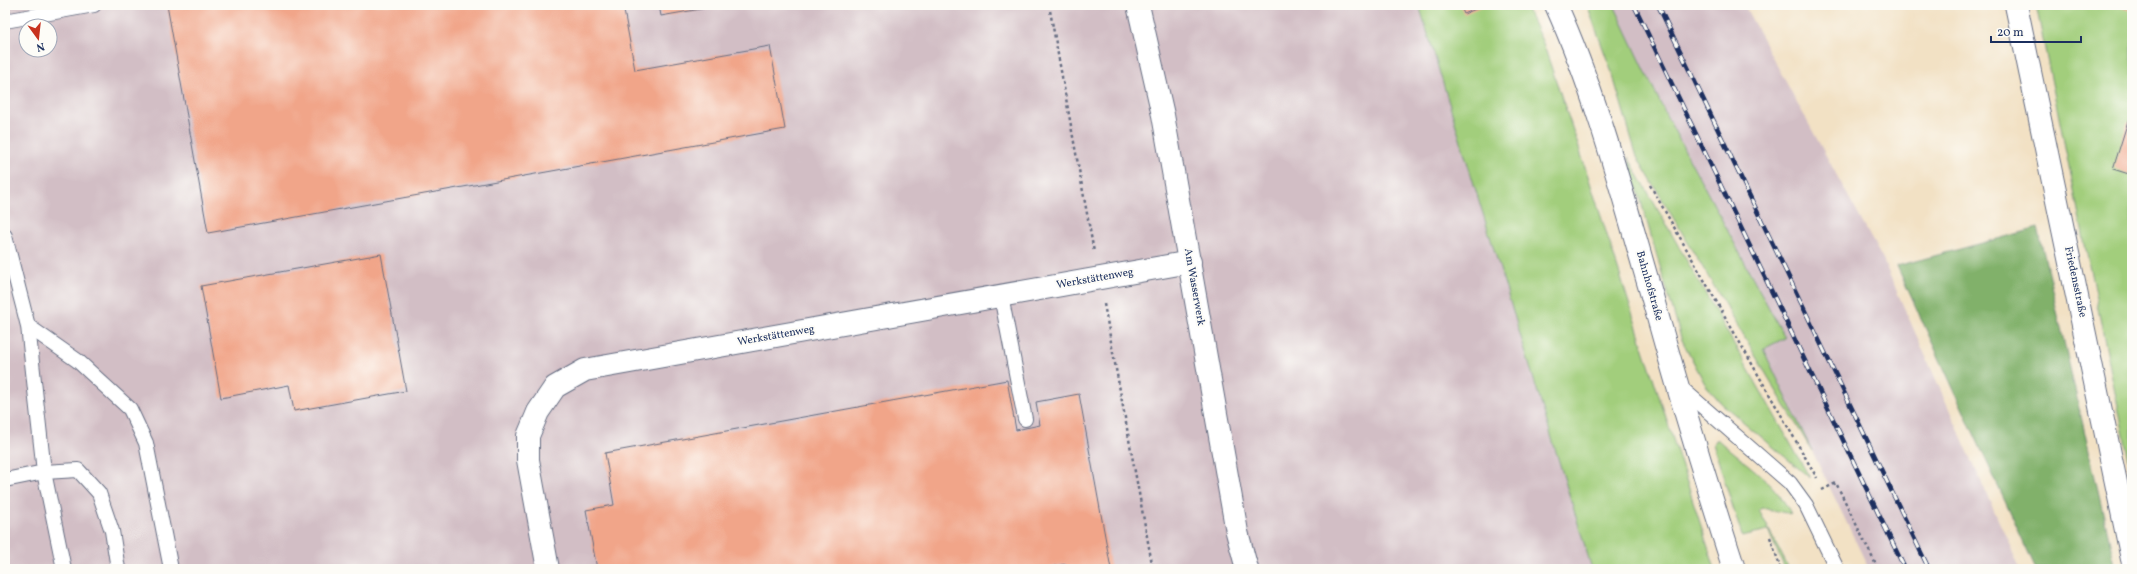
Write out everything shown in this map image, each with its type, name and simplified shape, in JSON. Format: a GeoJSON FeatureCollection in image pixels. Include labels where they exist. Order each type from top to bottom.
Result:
{"type":"FeatureCollection","features":[{"type":"Feature","properties":{"kind":"street","name":"Am Wasserwerk"},"geometry":{"type":"LineString","coordinates":[[1138,5],[1163,115],[1237,532],[1247,569]]}},
{"type":"Feature","properties":{"kind":"street","name":"Bahnhofstraße"},"geometry":{"type":"LineString","coordinates":[[1556,5],[1575,49],[1611,154],[1677,385],[1734,569]]}},
{"type":"Feature","properties":{"kind":"street","name":"Friedensstraße"},"geometry":{"type":"LineString","coordinates":[[2016,5],[2132,559]]}},
{"type":"Feature","properties":{"kind":"street","name":"Werkstättenweg"},"geometry":{"type":"LineString","coordinates":[[548,569],[528,460],[528,436],[538,412],[555,387],[585,370],[1190,262]]}},
{"type":"Feature","properties":{"kind":"lane"},"geometry":{"type":"LineString","coordinates":[[5,21],[94,5]]}},
{"type":"Feature","properties":{"kind":"lane"},"geometry":{"type":"LineString","coordinates":[[5,236],[28,326],[44,472],[64,569]]}},
{"type":"Feature","properties":{"kind":"lane"},"geometry":{"type":"LineString","coordinates":[[1001,296],[1025,418]]}},
{"type":"Feature","properties":{"kind":"lane"},"geometry":{"type":"LineString","coordinates":[[28,326],[78,361],[130,409],[146,443],[170,569]]}},
{"type":"Feature","properties":{"kind":"lane"},"geometry":{"type":"LineString","coordinates":[[1677,385],[1790,483],[1806,505],[1837,569]]}},
{"type":"Feature","properties":{"kind":"lane"},"geometry":{"type":"LineString","coordinates":[[5,480],[44,472],[78,470],[99,493],[112,531],[118,569]]}},
{"type":"Feature","properties":{"kind":"path"},"geometry":{"type":"LineString","coordinates":[[1649,184],[1818,480]]}},
{"type":"Feature","properties":{"kind":"path"},"geometry":{"type":"LineString","coordinates":[[1820,485],[1822,490],[1836,483],[1878,569]]}},
{"type":"Feature","properties":{"kind":"path"},"geometry":{"type":"LineString","coordinates":[[1770,537],[1782,569]]}},
{"type":"Feature","properties":{"kind":"shaded area"},"geometry":{"type":"Polygon","coordinates":[[[5,5],[1419,5],[1592,569],[5,569],[5,5]]]}},
{"type":"Feature","properties":{"kind":"shaded area"},"geometry":{"type":"Polygon","coordinates":[[[1614,5],[1744,5],[1883,260],[2020,569],[1869,569],[1763,349],[1785,338],[1667,117],[1614,5]]]}},
{"type":"Feature","properties":{"kind":"green space"},"geometry":{"type":"Polygon","coordinates":[[[1419,5],[1525,5],[1543,43],[1576,139],[1715,569],[1592,569],[1419,5]]]}},
{"type":"Feature","properties":{"kind":"green space"},"geometry":{"type":"Polygon","coordinates":[[[1587,5],[1614,5],[1667,117],[1785,338],[1763,349],[1812,451],[1637,157],[1612,73],[1587,5]]]}},
{"type":"Feature","properties":{"kind":"green space"},"geometry":{"type":"Polygon","coordinates":[[[2036,5],[2132,5],[2132,475],[2036,5]]]}},
{"type":"Feature","properties":{"kind":"green space"},"geometry":{"type":"Polygon","coordinates":[[[1628,157],[1810,478],[1721,403],[1705,384],[1681,338],[1628,157]]]}},
{"type":"Feature","properties":{"kind":"green space"},"geometry":{"type":"Polygon","coordinates":[[[2038,228],[2116,569],[2036,569],[1897,266],[2038,228]]]}},
{"type":"Feature","properties":{"kind":"green space"},"geometry":{"type":"Polygon","coordinates":[[[1715,440],[1718,440],[1759,474],[1777,492],[1785,503],[1791,514],[1762,508],[1759,510],[1789,569],[1785,569],[1768,530],[1742,536],[1713,444],[1715,440]]]}},
{"type":"Feature","properties":{"kind":"building"},"geometry":{"type":"Polygon","coordinates":[[[167,5],[623,5],[635,70],[770,46],[785,129],[208,233],[167,5]]]}},
{"type":"Feature","properties":{"kind":"building"},"geometry":{"type":"Polygon","coordinates":[[[659,5],[717,5],[718,6],[661,16],[659,5]]]}},
{"type":"Feature","properties":{"kind":"building"},"geometry":{"type":"Polygon","coordinates":[[[1460,5],[1485,5],[1464,14],[1460,5]]]}},
{"type":"Feature","properties":{"kind":"building"},"geometry":{"type":"Polygon","coordinates":[[[2114,5],[2132,5],[2132,11],[2114,5]]]}},
{"type":"Feature","properties":{"kind":"building"},"geometry":{"type":"Polygon","coordinates":[[[2128,121],[2132,122],[2132,175],[2113,169],[2128,121]]]}},
{"type":"Feature","properties":{"kind":"building"},"geometry":{"type":"Polygon","coordinates":[[[381,254],[406,391],[294,411],[289,385],[221,398],[201,286],[381,254]]]}},
{"type":"Feature","properties":{"kind":"building"},"geometry":{"type":"Polygon","coordinates":[[[1007,380],[1016,430],[1040,425],[1036,402],[1079,394],[1111,569],[1067,569],[1066,564],[1042,569],[597,569],[586,510],[614,505],[605,453],[1007,380]]]}},
{"type":"Feature","properties":{"kind":"railway"},"geometry":{"type":"LineString","coordinates":[[1634,5],[1905,569]]}},
{"type":"Feature","properties":{"kind":"railway"},"geometry":{"type":"LineString","coordinates":[[1658,5],[1929,569]]}}]}
